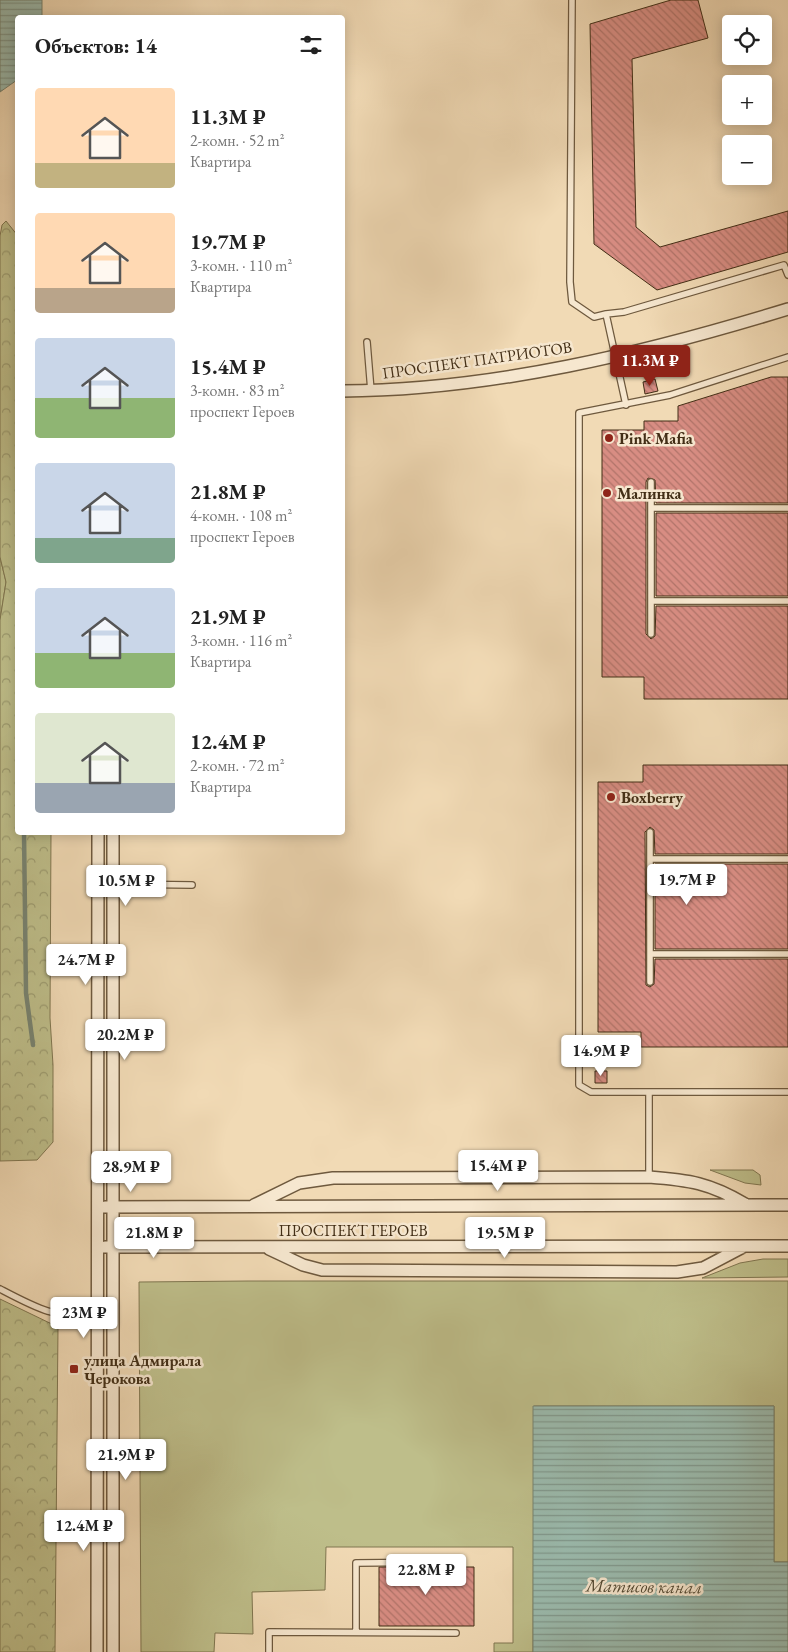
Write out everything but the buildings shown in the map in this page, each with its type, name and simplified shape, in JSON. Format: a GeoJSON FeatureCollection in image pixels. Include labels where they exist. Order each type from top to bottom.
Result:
{"type":"FeatureCollection","features":[{"type":"Feature","properties":{"kind":"street","name":"ПРОСПЕКТ ПАТРИОТОВ"},"geometry":{"type":"LineString","coordinates":[[345,391],[371,391],[489,379],[615,356],[715,331],[788,309]]}},
{"type":"Feature","properties":{"kind":"street"},"geometry":{"type":"LineString","coordinates":[[97,1652],[98,835]]}},
{"type":"Feature","properties":{"kind":"street"},"geometry":{"type":"LineString","coordinates":[[113,835],[113,1652]]}},
{"type":"Feature","properties":{"kind":"street"},"geometry":{"type":"LineString","coordinates":[[250,1206],[299,1183],[333,1178],[649,1177],[690,1180],[722,1190],[746,1205]]}},
{"type":"Feature","properties":{"kind":"street","name":"ПРОСПЕКТ ГЕРОЕВ"},"geometry":{"type":"LineString","coordinates":[[98,1207],[788,1204]]}},
{"type":"Feature","properties":{"kind":"street"},"geometry":{"type":"LineString","coordinates":[[265,1247],[303,1265],[322,1270],[677,1272],[703,1268],[745,1246]]}},
{"type":"Feature","properties":{"kind":"street","name":"ПРОСПЕКТ ГЕРОЕВ"},"geometry":{"type":"LineString","coordinates":[[98,1247],[788,1246]]}},
{"type":"Feature","properties":{"kind":"lane"},"geometry":{"type":"LineString","coordinates":[[572,0],[570,282],[572,302],[594,317],[624,312],[784,265],[788,275]]}},
{"type":"Feature","properties":{"kind":"lane"},"geometry":{"type":"LineString","coordinates":[[606,314],[626,405]]}},
{"type":"Feature","properties":{"kind":"lane"},"geometry":{"type":"LineString","coordinates":[[367,342],[371,391]]}},
{"type":"Feature","properties":{"kind":"lane"},"geometry":{"type":"LineString","coordinates":[[788,358],[670,395],[579,413],[579,1085],[591,1092],[788,1092]]}},
{"type":"Feature","properties":{"kind":"lane"},"geometry":{"type":"LineString","coordinates":[[651,482],[651,634]]}},
{"type":"Feature","properties":{"kind":"lane"},"geometry":{"type":"LineString","coordinates":[[651,508],[788,508]]}},
{"type":"Feature","properties":{"kind":"lane"},"geometry":{"type":"LineString","coordinates":[[651,601],[788,601]]}},
{"type":"Feature","properties":{"kind":"lane"},"geometry":{"type":"LineString","coordinates":[[650,832],[650,982]]}},
{"type":"Feature","properties":{"kind":"lane"},"geometry":{"type":"LineString","coordinates":[[650,859],[788,859]]}},
{"type":"Feature","properties":{"kind":"lane"},"geometry":{"type":"LineString","coordinates":[[113,884],[192,885]]}},
{"type":"Feature","properties":{"kind":"lane"},"geometry":{"type":"LineString","coordinates":[[650,954],[788,954]]}},
{"type":"Feature","properties":{"kind":"lane"},"geometry":{"type":"LineString","coordinates":[[649,1092],[649,1177]]}},
{"type":"Feature","properties":{"kind":"lane"},"geometry":{"type":"LineString","coordinates":[[0,1289],[38,1309],[57,1315],[98,1316]]}},
{"type":"Feature","properties":{"kind":"lane"},"geometry":{"type":"LineString","coordinates":[[356,1632],[356,1562],[458,1562]]}},
{"type":"Feature","properties":{"kind":"lane"},"geometry":{"type":"LineString","coordinates":[[269,1652],[269,1632],[456,1633]]}},
{"type":"Feature","properties":{"kind":"green space"},"geometry":{"type":"Polygon","coordinates":[[[6,221],[15,232],[15,835],[51,835],[50,1018],[53,1065],[53,1142],[37,1160],[0,1161],[0,620],[6,582],[0,557],[0,236],[2,225],[6,221]]]}},
{"type":"Feature","properties":{"kind":"green space"},"geometry":{"type":"Polygon","coordinates":[[[0,557],[6,582],[0,620],[0,557]]]}},
{"type":"Feature","properties":{"kind":"green space"},"geometry":{"type":"Polygon","coordinates":[[[710,1170],[753,1170],[760,1175],[761,1185],[745,1183],[710,1170]]]}},
{"type":"Feature","properties":{"kind":"green space"},"geometry":{"type":"Polygon","coordinates":[[[763,1259],[788,1259],[788,1277],[702,1278],[740,1263],[763,1259]]]}},
{"type":"Feature","properties":{"kind":"green space"},"geometry":{"type":"Polygon","coordinates":[[[788,1281],[788,1562],[774,1562],[774,1406],[534,1406],[533,1652],[494,1652],[494,1643],[513,1643],[513,1547],[326,1547],[325,1590],[252,1592],[253,1634],[215,1633],[214,1652],[141,1652],[139,1282],[788,1281]]]}},
{"type":"Feature","properties":{"kind":"green space"},"geometry":{"type":"Polygon","coordinates":[[[0,1299],[58,1327],[55,1652],[0,1652],[0,1299]]]}},
{"type":"Feature","properties":{"kind":"water"},"geometry":{"type":"Polygon","coordinates":[[[0,0],[42,0],[42,15],[15,15],[15,81],[0,92],[0,0]]]}},
{"type":"Feature","properties":{"kind":"water","name":"Матисов канал"},"geometry":{"type":"Polygon","coordinates":[[[533,1406],[774,1406],[774,1562],[788,1562],[788,1652],[533,1652],[533,1406]]]}},
{"type":"Feature","properties":{"kind":"waterway"},"geometry":{"type":"LineString","coordinates":[[24,835],[26,993],[33,1045]]}},
{"type":"Feature","properties":{"kind":"place","name":"Pink Mafia"},"geometry":{"type":"Point","coordinates":[609,438]}},
{"type":"Feature","properties":{"kind":"place","name":"Малинка"},"geometry":{"type":"Point","coordinates":[607,493]}},
{"type":"Feature","properties":{"kind":"place","name":"Boxberry"},"geometry":{"type":"Point","coordinates":[611,797]}},
{"type":"Feature","properties":{"kind":"place","name":"улица Адмирала Черокова"},"geometry":{"type":"Point","coordinates":[74,1369]}}]}
